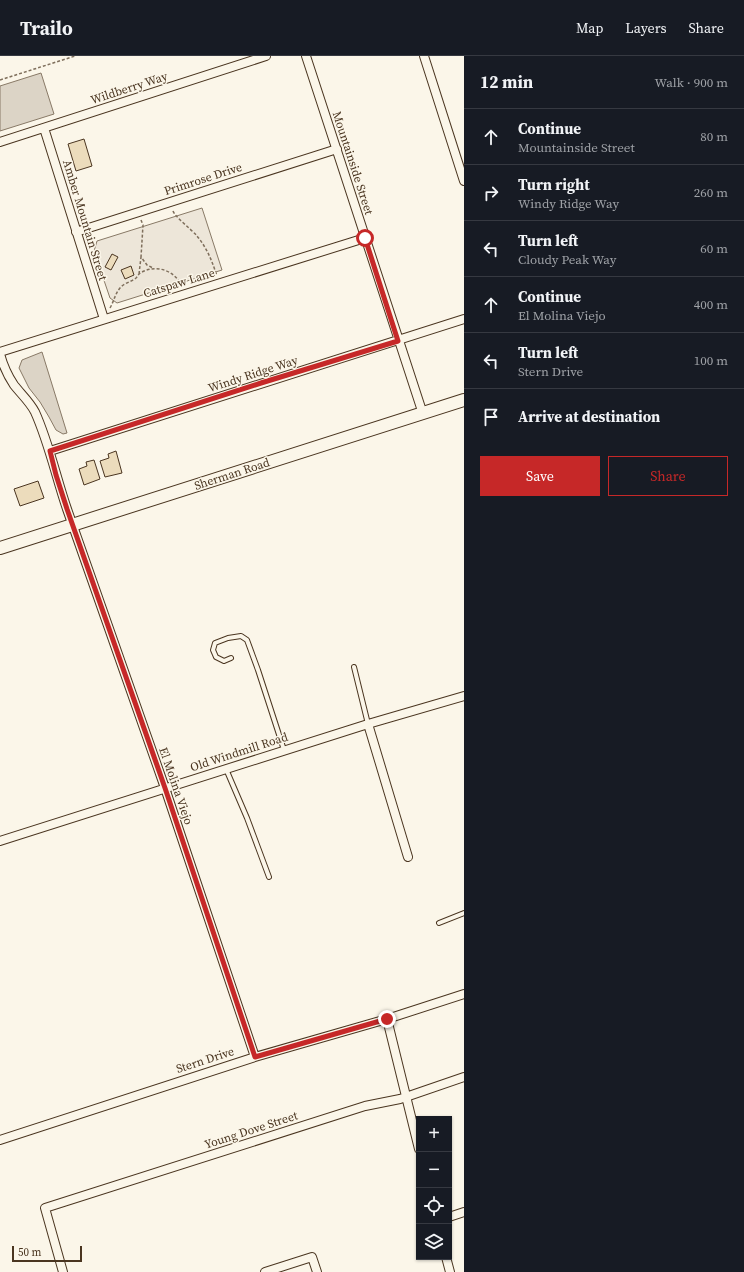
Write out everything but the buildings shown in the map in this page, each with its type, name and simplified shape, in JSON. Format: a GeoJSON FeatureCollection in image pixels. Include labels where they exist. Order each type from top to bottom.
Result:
{"type":"FeatureCollection","features":[{"type":"Feature","properties":{"kind":"street","name":"Wildberry Way"},"geometry":{"type":"LineString","coordinates":[[0,142],[266,56]]}},
{"type":"Feature","properties":{"kind":"street","name":"Mountainside Street"},"geometry":{"type":"LineString","coordinates":[[306,56],[423,414]]}},
{"type":"Feature","properties":{"kind":"street"},"geometry":{"type":"LineString","coordinates":[[424,56],[464,181]]}},
{"type":"Feature","properties":{"kind":"street","name":"Amber Mountain Street"},"geometry":{"type":"LineString","coordinates":[[44,128],[104,319]]}},
{"type":"Feature","properties":{"kind":"street","name":"Primrose Drive"},"geometry":{"type":"LineString","coordinates":[[76,232],[337,150]]}},
{"type":"Feature","properties":{"kind":"street","name":"Catspaw Lane"},"geometry":{"type":"LineString","coordinates":[[0,353],[365,238]]}},
{"type":"Feature","properties":{"kind":"street","name":"Windy Ridge Way"},"geometry":{"type":"LineString","coordinates":[[50,451],[464,319]]}},
{"type":"Feature","properties":{"kind":"street","name":"El Molina Viejo"},"geometry":{"type":"LineString","coordinates":[[0,353],[3,363],[14,384],[34,411],[50,451],[56,475],[165,788],[255,1057]]}},
{"type":"Feature","properties":{"kind":"street","name":"Sherman Road"},"geometry":{"type":"LineString","coordinates":[[0,548],[464,400]]}},
{"type":"Feature","properties":{"kind":"street","name":"Old Windmill Road"},"geometry":{"type":"LineString","coordinates":[[0,841],[284,750],[464,696]]}},
{"type":"Feature","properties":{"kind":"street"},"geometry":{"type":"LineString","coordinates":[[368,724],[408,857]]}},
{"type":"Feature","properties":{"kind":"street","name":"Stern Drive"},"geometry":{"type":"LineString","coordinates":[[0,1140],[255,1057],[387,1019],[464,994]]}},
{"type":"Feature","properties":{"kind":"street"},"geometry":{"type":"LineString","coordinates":[[387,1019],[416,1137]]}},
{"type":"Feature","properties":{"kind":"street","name":"Young Dove Street"},"geometry":{"type":"LineString","coordinates":[[63,1272],[45,1208],[365,1106],[406,1097],[464,1077]]}},
{"type":"Feature","properties":{"kind":"street"},"geometry":{"type":"LineString","coordinates":[[452,1215],[464,1212]]}},
{"type":"Feature","properties":{"kind":"street"},"geometry":{"type":"LineString","coordinates":[[265,1272],[312,1257],[316,1272]]}},
{"type":"Feature","properties":{"kind":"street"},"geometry":{"type":"LineString","coordinates":[[447,1260],[450,1272]]}},
{"type":"Feature","properties":{"kind":"lane"},"geometry":{"type":"LineString","coordinates":[[231,658],[224,661],[216,657],[213,650],[215,643],[228,638],[241,636],[247,640],[284,750]]}},
{"type":"Feature","properties":{"kind":"lane"},"geometry":{"type":"LineString","coordinates":[[354,667],[368,724]]}},
{"type":"Feature","properties":{"kind":"lane"},"geometry":{"type":"LineString","coordinates":[[226,769],[247,818],[269,877]]}},
{"type":"Feature","properties":{"kind":"lane"},"geometry":{"type":"LineString","coordinates":[[439,923],[464,914]]}},
{"type":"Feature","properties":{"kind":"path"},"geometry":{"type":"LineString","coordinates":[[0,80],[75,56]]}},
{"type":"Feature","properties":{"kind":"path"},"geometry":{"type":"LineString","coordinates":[[170,202],[174,214],[189,227],[205,247],[219,283]]}},
{"type":"Feature","properties":{"kind":"path"},"geometry":{"type":"LineString","coordinates":[[139,274],[143,225],[140,212]]}},
{"type":"Feature","properties":{"kind":"path"},"geometry":{"type":"LineString","coordinates":[[141,256],[147,265],[153,268],[165,270],[172,274],[180,283],[184,294]]}},
{"type":"Feature","properties":{"kind":"path"},"geometry":{"type":"LineString","coordinates":[[104,319],[119,289],[123,285],[135,279],[139,274],[153,268]]}},
{"type":"Feature","properties":{"kind":"shaded area"},"geometry":{"type":"Polygon","coordinates":[[[41,73],[54,114],[0,131],[0,86],[41,73]]]}},
{"type":"Feature","properties":{"kind":"shaded area"},"geometry":{"type":"Polygon","coordinates":[[[202,208],[222,270],[117,303],[110,298],[94,251],[97,241],[202,208]]]}},
{"type":"Feature","properties":{"kind":"shaded area"},"geometry":{"type":"Polygon","coordinates":[[[42,352],[67,433],[63,434],[56,430],[40,402],[29,388],[19,368],[22,360],[42,352]]]}},
{"type":"Feature","properties":{"kind":"route"},"geometry":{"type":"LineString","coordinates":[[365,238],[398,341],[261,383],[50,451],[67,509],[165,788],[255,1057],[387,1019]]}}]}
